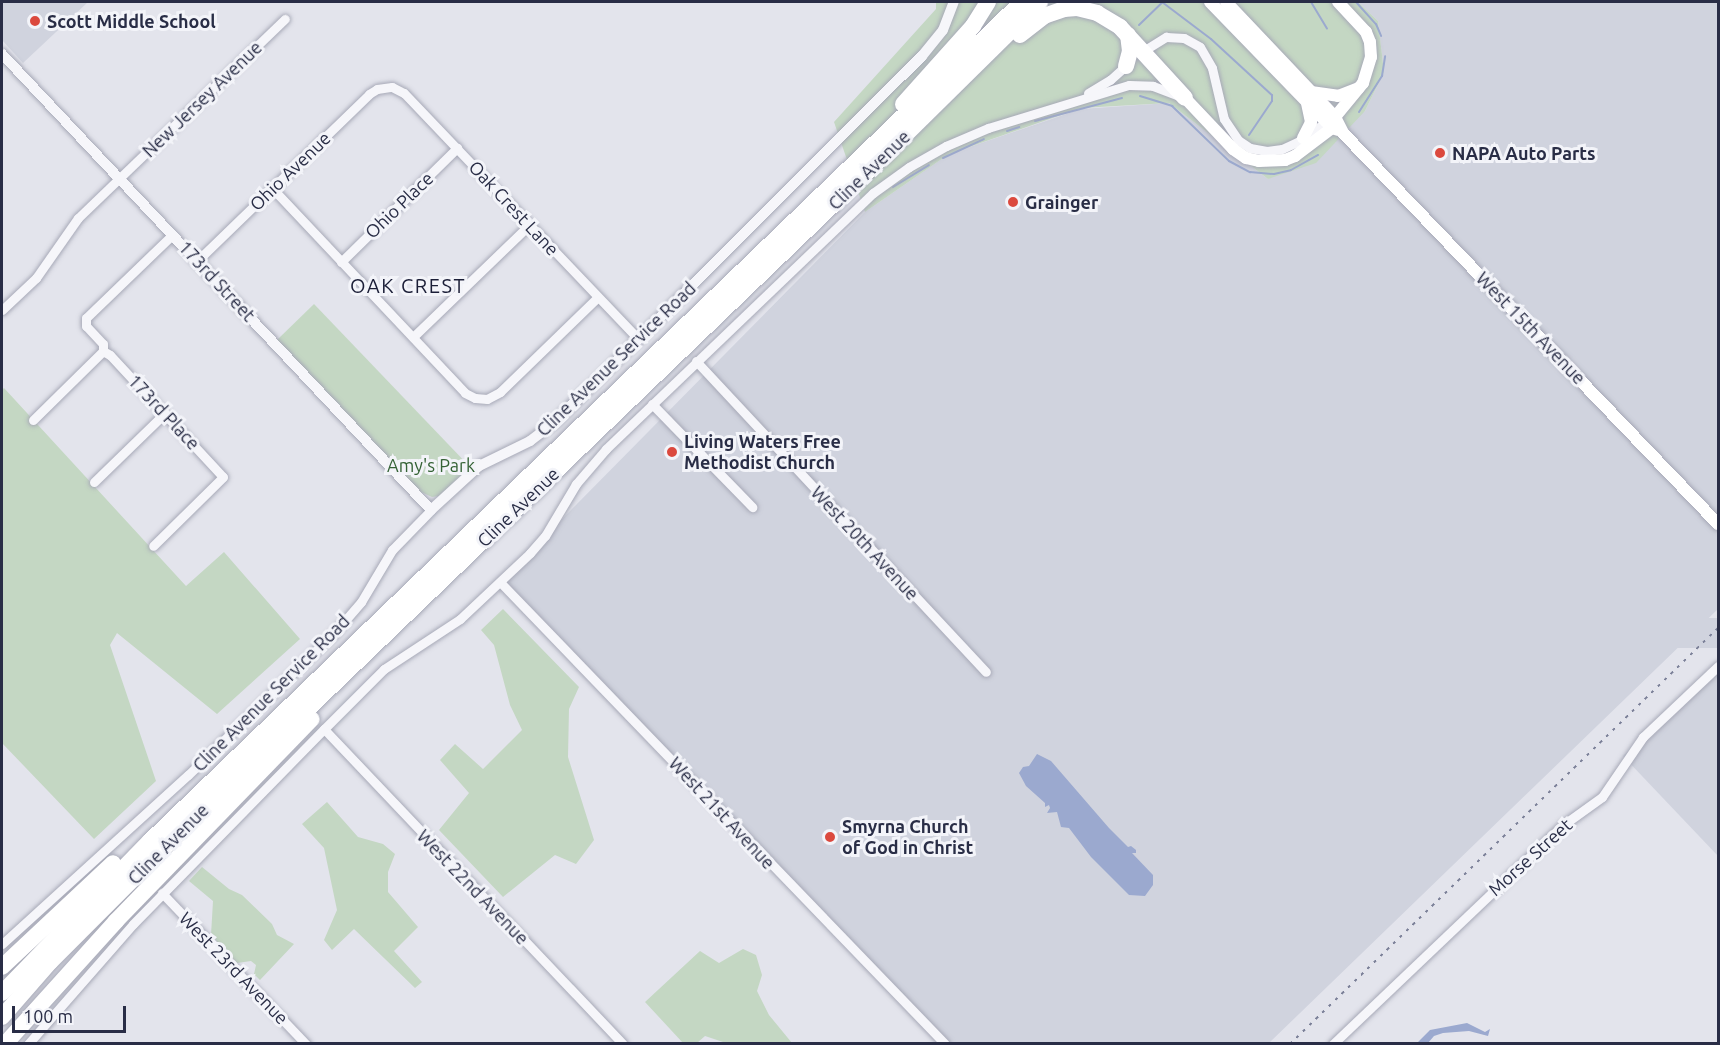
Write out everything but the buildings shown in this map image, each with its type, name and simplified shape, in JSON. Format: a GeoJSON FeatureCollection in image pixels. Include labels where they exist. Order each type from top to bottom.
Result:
{"type":"FeatureCollection","features":[{"type":"Feature","properties":{"kind":"highway"},"geometry":{"type":"LineString","coordinates":[[852,167],[899,108],[973,26],[988,2]]}},
{"type":"Feature","properties":{"kind":"highway","name":"Cline Avenue"},"geometry":{"type":"LineString","coordinates":[[2,993],[150,841],[1022,2]]}},
{"type":"Feature","properties":{"kind":"highway","name":"Cline Avenue"},"geometry":{"type":"LineString","coordinates":[[2,1017],[50,962],[347,671],[889,151],[1040,2]]}},
{"type":"Feature","properties":{"kind":"highway"},"geometry":{"type":"LineString","coordinates":[[889,151],[1044,16],[1064,9],[1089,10],[1107,17],[1128,35],[1185,98]]}},
{"type":"Feature","properties":{"kind":"highway"},"geometry":{"type":"LineString","coordinates":[[1126,66],[1130,51],[1128,35]]}},
{"type":"Feature","properties":{"kind":"highway"},"geometry":{"type":"LineString","coordinates":[[5,1044],[116,921],[322,709],[347,671]]}},
{"type":"Feature","properties":{"kind":"highway"},"geometry":{"type":"LineString","coordinates":[[2,967],[118,858],[150,841]]}},
{"type":"Feature","properties":{"kind":"main road","name":"West 15th Avenue"},"geometry":{"type":"LineString","coordinates":[[1210,2],[1309,97]]}},
{"type":"Feature","properties":{"kind":"main road","name":"West 15th Avenue"},"geometry":{"type":"LineString","coordinates":[[1226,2],[1334,124],[1719,524]]}},
{"type":"Feature","properties":{"kind":"main road"},"geometry":{"type":"LineString","coordinates":[[1334,124],[1360,87],[1370,64],[1370,42],[1359,25],[1338,2]]}},
{"type":"Feature","properties":{"kind":"main road"},"geometry":{"type":"LineString","coordinates":[[1304,138],[1311,122],[1309,97],[1338,96],[1360,87]]}},
{"type":"Feature","properties":{"kind":"main road","name":"Cline Avenue"},"geometry":{"type":"LineString","coordinates":[[1185,98],[1233,149],[1252,160],[1273,162],[1291,158],[1334,124]]}},
{"type":"Feature","properties":{"kind":"street","name":"Cline Avenue Service Road"},"geometry":{"type":"LineString","coordinates":[[2,944],[188,775],[335,632],[361,602],[392,549],[431,510],[479,466],[542,434],[922,56],[943,30],[954,2]]}},
{"type":"Feature","properties":{"kind":"street","name":"New Jersey Avenue"},"geometry":{"type":"LineString","coordinates":[[2,310],[36,278],[78,218],[285,19]]}},
{"type":"Feature","properties":{"kind":"street","name":"Cline Avenue"},"geometry":{"type":"LineString","coordinates":[[1075,100],[1110,80],[1142,51],[1166,37],[1184,38],[1200,47],[1212,68],[1224,119],[1238,140],[1250,148],[1267,151],[1282,149],[1334,124]]}},
{"type":"Feature","properties":{"kind":"street","name":"173rd Street"},"geometry":{"type":"LineString","coordinates":[[2,54],[431,510]]}},
{"type":"Feature","properties":{"kind":"street","name":"Cline Avenue"},"geometry":{"type":"LineString","coordinates":[[28,1044],[162,893],[324,729],[384,669],[460,619],[500,582],[542,540],[576,484],[592,464],[823,239],[894,177],[946,146],[988,128],[1129,85],[1153,86],[1185,98]]}},
{"type":"Feature","properties":{"kind":"street","name":"Oak Crest Lane"},"geometry":{"type":"LineString","coordinates":[[385,87],[398,88],[404,93],[638,339]]}},
{"type":"Feature","properties":{"kind":"street","name":"Ohio Avenue"},"geometry":{"type":"LineString","coordinates":[[198,261],[369,94],[385,87]]}},
{"type":"Feature","properties":{"kind":"street","name":"Ohio Place"},"geometry":{"type":"LineString","coordinates":[[341,262],[457,148]]}},
{"type":"Feature","properties":{"kind":"street"},"geometry":{"type":"LineString","coordinates":[[273,189],[465,393],[481,399],[500,392],[598,297]]}},
{"type":"Feature","properties":{"kind":"street"},"geometry":{"type":"LineString","coordinates":[[413,337],[529,225]]}},
{"type":"Feature","properties":{"kind":"street","name":"173rd Place"},"geometry":{"type":"LineString","coordinates":[[153,546],[223,477],[110,355],[103,351],[102,344],[86,326],[86,318],[172,234]]}},
{"type":"Feature","properties":{"kind":"street"},"geometry":{"type":"LineString","coordinates":[[33,420],[103,351]]}},
{"type":"Feature","properties":{"kind":"street","name":"West 20th Avenue"},"geometry":{"type":"LineString","coordinates":[[696,362],[986,672]]}},
{"type":"Feature","properties":{"kind":"street"},"geometry":{"type":"LineString","coordinates":[[652,404],[752,507]]}},
{"type":"Feature","properties":{"kind":"street"},"geometry":{"type":"LineString","coordinates":[[94,482],[165,413]]}},
{"type":"Feature","properties":{"kind":"street","name":"West 21st Avenue"},"geometry":{"type":"LineString","coordinates":[[500,582],[945,1044]]}},
{"type":"Feature","properties":{"kind":"street","name":"Morse Street"},"geometry":{"type":"LineString","coordinates":[[1333,1044],[1563,825],[1602,797],[1643,737],[1719,666]]}},
{"type":"Feature","properties":{"kind":"street","name":"West 22nd Avenue"},"geometry":{"type":"LineString","coordinates":[[324,729],[623,1044]]}},
{"type":"Feature","properties":{"kind":"street","name":"West 23rd Avenue"},"geometry":{"type":"LineString","coordinates":[[162,893],[306,1044]]}},
{"type":"Feature","properties":{"kind":"shaded area","name":"Scott Middle School"},"geometry":{"type":"Polygon","coordinates":[[[2,2],[88,2],[23,63],[2,40],[2,2]]]}},
{"type":"Feature","properties":{"kind":"shaded area"},"geometry":{"type":"Polygon","coordinates":[[[1358,2],[1718,2],[1718,609],[1269,1043],[948,1043],[500,582],[865,212],[949,154],[1081,109],[1169,103],[1268,179],[1365,111],[1384,72],[1378,21],[1358,2]]]}},
{"type":"Feature","properties":{"kind":"shaded area"},"geometry":{"type":"Polygon","coordinates":[[[1106,618],[1718,618],[1718,648],[1106,648],[1106,618]]]}},
{"type":"Feature","properties":{"kind":"shaded area"},"geometry":{"type":"Polygon","coordinates":[[[1718,663],[1718,856],[1623,756],[1718,663]]]}},
{"type":"Feature","properties":{"kind":"green space"},"geometry":{"type":"Polygon","coordinates":[[[936,2],[1358,2],[1378,21],[1384,72],[1365,111],[1316,163],[1268,179],[1169,103],[1081,108],[949,154],[865,212],[834,122],[936,9],[936,2]]]}},
{"type":"Feature","properties":{"kind":"green space","name":"Amy's Park"},"geometry":{"type":"Polygon","coordinates":[[[314,304],[470,467],[439,496],[432,497],[421,492],[277,340],[314,304]]]}},
{"type":"Feature","properties":{"kind":"green space"},"geometry":{"type":"Polygon","coordinates":[[[4,388],[186,586],[224,552],[300,639],[217,714],[117,633],[110,645],[156,781],[94,839],[2,743],[2,390],[4,388]]]}},
{"type":"Feature","properties":{"kind":"green space"},"geometry":{"type":"Polygon","coordinates":[[[503,609],[579,687],[569,709],[568,757],[594,840],[576,864],[555,855],[503,897],[439,830],[469,793],[440,760],[455,744],[483,769],[522,730],[510,705],[494,645],[481,630],[503,609]]]}},
{"type":"Feature","properties":{"kind":"green space"},"geometry":{"type":"Polygon","coordinates":[[[327,802],[358,837],[383,844],[395,854],[388,872],[388,892],[418,927],[394,951],[422,982],[415,988],[354,929],[332,950],[324,940],[337,910],[324,848],[302,824],[327,802]]]}},
{"type":"Feature","properties":{"kind":"green space"},"geometry":{"type":"Polygon","coordinates":[[[202,867],[229,889],[242,895],[272,924],[277,935],[294,944],[260,980],[254,974],[256,965],[251,961],[237,963],[211,935],[213,901],[189,881],[202,867]]]}},
{"type":"Feature","properties":{"kind":"green space"},"geometry":{"type":"Polygon","coordinates":[[[743,949],[756,955],[762,975],[757,991],[769,1015],[792,1043],[726,1043],[705,1036],[697,1043],[683,1043],[645,1002],[700,951],[719,963],[743,949]]]}},
{"type":"Feature","properties":{"kind":"water"},"geometry":{"type":"Polygon","coordinates":[[[1037,754],[1051,761],[1109,828],[1128,847],[1131,846],[1136,850],[1136,853],[1132,853],[1153,875],[1153,885],[1145,896],[1129,895],[1091,857],[1069,828],[1061,827],[1057,812],[1047,813],[1049,805],[1045,807],[1045,803],[1026,786],[1019,773],[1023,767],[1029,766],[1037,754]]]}},
{"type":"Feature","properties":{"kind":"water"},"geometry":{"type":"Polygon","coordinates":[[[1467,1023],[1485,1032],[1490,1029],[1488,1036],[1469,1031],[1443,1033],[1434,1036],[1428,1043],[1417,1043],[1430,1030],[1467,1023]]]}},
{"type":"Feature","properties":{"kind":"waterway"},"geometry":{"type":"LineString","coordinates":[[1162,2],[1211,39],[1272,95],[1272,101],[1249,135]]}},
{"type":"Feature","properties":{"kind":"waterway"},"geometry":{"type":"LineString","coordinates":[[1139,25],[1163,2]]}},
{"type":"Feature","properties":{"kind":"waterway"},"geometry":{"type":"LineString","coordinates":[[1311,2],[1327,29]]}},
{"type":"Feature","properties":{"kind":"waterway"},"geometry":{"type":"LineString","coordinates":[[1356,2],[1376,24],[1381,36]]}},
{"type":"Feature","properties":{"kind":"waterway"},"geometry":{"type":"LineString","coordinates":[[1359,112],[1382,76],[1385,56]]}},
{"type":"Feature","properties":{"kind":"waterway"},"geometry":{"type":"LineString","coordinates":[[1140,96],[1172,106],[1229,161],[1250,172],[1274,174],[1291,170],[1318,155]]}},
{"type":"Feature","properties":{"kind":"waterway"},"geometry":{"type":"LineString","coordinates":[[1035,121],[1122,98]]}},
{"type":"Feature","properties":{"kind":"waterway"},"geometry":{"type":"LineString","coordinates":[[1007,131],[1019,127]]}},
{"type":"Feature","properties":{"kind":"waterway"},"geometry":{"type":"LineString","coordinates":[[943,158],[984,139]]}},
{"type":"Feature","properties":{"kind":"waterway"},"geometry":{"type":"LineString","coordinates":[[893,187],[929,165]]}},
{"type":"Feature","properties":{"kind":"railway"},"geometry":{"type":"LineString","coordinates":[[1290,1044],[1718,628]]}},
{"type":"Feature","properties":{"kind":"place","name":"Scott Middle School"},"geometry":{"type":"Point","coordinates":[35,21]}},
{"type":"Feature","properties":{"kind":"place","name":"NAPA Auto Parts"},"geometry":{"type":"Point","coordinates":[1440,153]}},
{"type":"Feature","properties":{"kind":"place","name":"Grainger"},"geometry":{"type":"Point","coordinates":[1013,202]}},
{"type":"Feature","properties":{"kind":"place","name":"Living Waters Free Methodist Church"},"geometry":{"type":"Point","coordinates":[672,452]}},
{"type":"Feature","properties":{"kind":"place","name":"Smyrna Church of God in Christ"},"geometry":{"type":"Point","coordinates":[830,837]}},
{"type":"Feature","properties":{"kind":"district","name":"OAK CREST"},"geometry":{"type":"Point","coordinates":[408,285]}}]}
